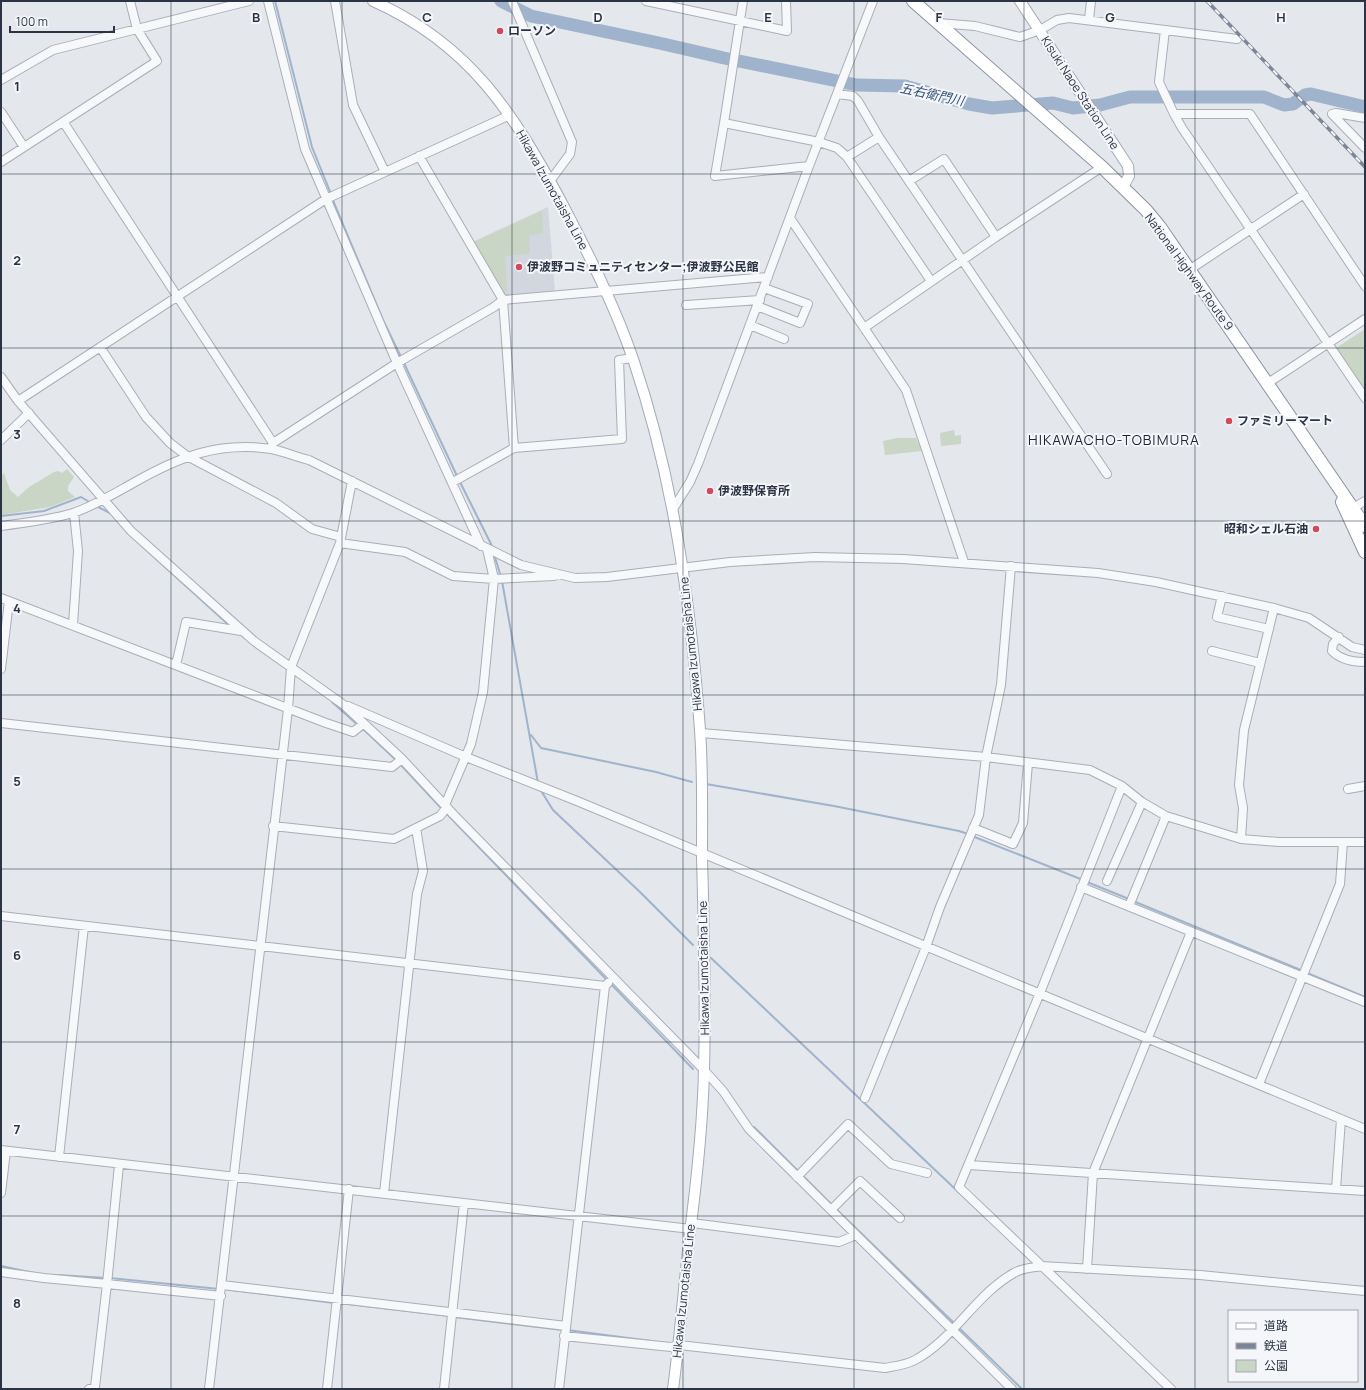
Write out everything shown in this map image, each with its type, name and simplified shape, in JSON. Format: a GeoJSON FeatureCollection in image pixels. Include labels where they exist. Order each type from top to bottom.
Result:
{"type":"FeatureCollection","features":[{"type":"Feature","properties":{"kind":"highway","name":"National Highway Route 9"},"geometry":{"type":"LineString","coordinates":[[913,1],[1018,95],[1102,167],[1160,227],[1365,526]]}},
{"type":"Feature","properties":{"kind":"highway","name":"National Highway Route 9"},"geometry":{"type":"LineString","coordinates":[[1329,472],[1365,552]]}},
{"type":"Feature","properties":{"kind":"main road","name":"Hikawa Izumotaisha Line"},"geometry":{"type":"LineString","coordinates":[[373,1],[398,12],[438,38],[463,59],[487,84],[510,115],[550,181],[580,237],[605,290],[633,358],[650,412],[672,509],[687,590],[701,733],[704,1070],[691,1226],[673,1389]]}},
{"type":"Feature","properties":{"kind":"main road","name":"Kisuki Naoe Station Line"},"geometry":{"type":"LineString","coordinates":[[1020,1],[1128,166],[1129,176],[1123,187]]}},
{"type":"Feature","properties":{"kind":"street"},"geometry":{"type":"LineString","coordinates":[[1,162],[64,123],[157,61],[138,29],[130,1]]}},
{"type":"Feature","properties":{"kind":"street"},"geometry":{"type":"LineString","coordinates":[[1,80],[53,50],[249,1]]}},
{"type":"Feature","properties":{"kind":"street"},"geometry":{"type":"LineString","coordinates":[[269,1],[305,149],[397,363],[484,547],[494,579],[483,692],[471,744],[446,806],[440,816],[394,839],[273,826]]}},
{"type":"Feature","properties":{"kind":"street"},"geometry":{"type":"LineString","coordinates":[[335,1],[353,105],[384,172]]}},
{"type":"Feature","properties":{"kind":"street"},"geometry":{"type":"LineString","coordinates":[[512,1],[572,142],[570,154],[550,181]]}},
{"type":"Feature","properties":{"kind":"street"},"geometry":{"type":"LineString","coordinates":[[646,1],[666,3],[741,22],[787,31],[786,1]]}},
{"type":"Feature","properties":{"kind":"street"},"geometry":{"type":"LineString","coordinates":[[743,1],[741,22],[715,176],[809,166]]}},
{"type":"Feature","properties":{"kind":"street"},"geometry":{"type":"LineString","coordinates":[[672,509],[690,482],[698,464],[809,166],[838,93],[843,76],[873,1]]}},
{"type":"Feature","properties":{"kind":"street"},"geometry":{"type":"LineString","coordinates":[[1089,20],[1091,1]]}},
{"type":"Feature","properties":{"kind":"street"},"geometry":{"type":"LineString","coordinates":[[937,23],[975,26],[1020,37],[1040,30],[1057,20],[1069,18],[1237,39]]}},
{"type":"Feature","properties":{"kind":"street"},"geometry":{"type":"LineString","coordinates":[[1165,30],[1160,82],[1174,114],[1365,398]]}},
{"type":"Feature","properties":{"kind":"street"},"geometry":{"type":"LineString","coordinates":[[838,93],[852,96],[858,101],[879,137],[1107,474]]}},
{"type":"Feature","properties":{"kind":"street"},"geometry":{"type":"LineString","coordinates":[[1,112],[24,147]]}},
{"type":"Feature","properties":{"kind":"street"},"geometry":{"type":"LineString","coordinates":[[1365,118],[1336,113],[1332,114],[1365,148]]}},
{"type":"Feature","properties":{"kind":"street"},"geometry":{"type":"LineString","coordinates":[[1174,114],[1250,114],[1365,286]]}},
{"type":"Feature","properties":{"kind":"street"},"geometry":{"type":"LineString","coordinates":[[18,401],[326,199],[510,115]]}},
{"type":"Feature","properties":{"kind":"street"},"geometry":{"type":"LineString","coordinates":[[724,122],[819,142],[837,148],[847,158],[930,281]]}},
{"type":"Feature","properties":{"kind":"street"},"geometry":{"type":"LineString","coordinates":[[64,123],[177,296],[272,446]]}},
{"type":"Feature","properties":{"kind":"street"},"geometry":{"type":"LineString","coordinates":[[847,158],[879,137]]}},
{"type":"Feature","properties":{"kind":"street"},"geometry":{"type":"LineString","coordinates":[[419,156],[503,300],[514,448]]}},
{"type":"Feature","properties":{"kind":"street"},"geometry":{"type":"LineString","coordinates":[[909,181],[944,159],[996,237]]}},
{"type":"Feature","properties":{"kind":"street"},"geometry":{"type":"LineString","coordinates":[[864,328],[930,281],[1102,167]]}},
{"type":"Feature","properties":{"kind":"street"},"geometry":{"type":"LineString","coordinates":[[1189,270],[1304,194]]}},
{"type":"Feature","properties":{"kind":"street"},"geometry":{"type":"LineString","coordinates":[[790,218],[906,390],[964,562]]}},
{"type":"Feature","properties":{"kind":"street"},"geometry":{"type":"LineString","coordinates":[[272,446],[397,363],[494,307],[503,300],[768,277]]}},
{"type":"Feature","properties":{"kind":"street"},"geometry":{"type":"LineString","coordinates":[[686,305],[759,303],[800,323],[808,304],[764,288]]}},
{"type":"Feature","properties":{"kind":"street"},"geometry":{"type":"LineString","coordinates":[[1268,383],[1365,319]]}},
{"type":"Feature","properties":{"kind":"street"},"geometry":{"type":"LineString","coordinates":[[750,324],[784,339]]}},
{"type":"Feature","properties":{"kind":"street"},"geometry":{"type":"LineString","coordinates":[[100,347],[146,417],[170,443],[186,456],[276,503],[312,530],[340,540],[405,552],[453,576],[494,579],[563,575]]}},
{"type":"Feature","properties":{"kind":"street"},"geometry":{"type":"LineString","coordinates":[[453,482],[514,448],[622,439],[619,360],[633,358]]}},
{"type":"Feature","properties":{"kind":"street"},"geometry":{"type":"LineString","coordinates":[[1,377],[18,401],[131,531],[242,631],[344,705],[363,724],[402,758],[446,806],[613,979],[704,1070],[723,1091],[750,1129],[1012,1389]]}},
{"type":"Feature","properties":{"kind":"street"},"geometry":{"type":"LineString","coordinates":[[1,440],[29,413]]}},
{"type":"Feature","properties":{"kind":"street"},"geometry":{"type":"LineString","coordinates":[[1,526],[41,521],[74,513],[104,499],[157,469],[186,456],[235,447],[272,446],[309,460],[521,565],[575,578],[607,577],[730,562],[815,557],[964,562],[1098,573],[1156,582],[1222,596],[1309,618],[1339,637],[1352,648],[1365,650]]}},
{"type":"Feature","properties":{"kind":"street"},"geometry":{"type":"LineString","coordinates":[[210,1389],[261,947],[273,826],[283,755],[291,667],[340,540],[352,481]]}},
{"type":"Feature","properties":{"kind":"street"},"geometry":{"type":"LineString","coordinates":[[1353,508],[1365,501]]}},
{"type":"Feature","properties":{"kind":"street"},"geometry":{"type":"LineString","coordinates":[[73,625],[78,551],[74,513]]}},
{"type":"Feature","properties":{"kind":"street"},"geometry":{"type":"LineString","coordinates":[[866,1098],[926,947],[940,907],[979,815],[986,757],[1001,684],[1011,566]]}},
{"type":"Feature","properties":{"kind":"street"},"geometry":{"type":"LineString","coordinates":[[1222,596],[1217,617],[1269,629]]}},
{"type":"Feature","properties":{"kind":"street"},"geometry":{"type":"LineString","coordinates":[[1,598],[288,709],[353,732],[363,724]]}},
{"type":"Feature","properties":{"kind":"street"},"geometry":{"type":"LineString","coordinates":[[1,669],[9,601]]}},
{"type":"Feature","properties":{"kind":"street"},"geometry":{"type":"LineString","coordinates":[[1241,839],[1243,808],[1239,785],[1244,730],[1274,608]]}},
{"type":"Feature","properties":{"kind":"street"},"geometry":{"type":"LineString","coordinates":[[176,665],[186,622],[242,631]]}},
{"type":"Feature","properties":{"kind":"street"},"geometry":{"type":"LineString","coordinates":[[1339,637],[1334,644],[1332,651],[1338,657],[1352,662],[1365,662]]}},
{"type":"Feature","properties":{"kind":"street"},"geometry":{"type":"LineString","coordinates":[[1212,652],[1260,663]]}},
{"type":"Feature","properties":{"kind":"street"},"geometry":{"type":"LineString","coordinates":[[344,705],[466,758],[577,801],[1365,1129]]}},
{"type":"Feature","properties":{"kind":"street"},"geometry":{"type":"LineString","coordinates":[[1,723],[392,767],[402,758]]}},
{"type":"Feature","properties":{"kind":"street"},"geometry":{"type":"LineString","coordinates":[[701,733],[986,757],[1090,770],[1122,786],[1142,802],[1166,816],[1241,839],[1279,842],[1365,842]]}},
{"type":"Feature","properties":{"kind":"street"},"geometry":{"type":"LineString","coordinates":[[973,828],[1013,844],[1023,823],[1028,763]]}},
{"type":"Feature","properties":{"kind":"street"},"geometry":{"type":"LineString","coordinates":[[1122,786],[1040,993],[959,1187],[1171,1389]]}},
{"type":"Feature","properties":{"kind":"street"},"geometry":{"type":"LineString","coordinates":[[1348,789],[1365,786]]}},
{"type":"Feature","properties":{"kind":"street"},"geometry":{"type":"LineString","coordinates":[[1107,881],[1142,802]]}},
{"type":"Feature","properties":{"kind":"street"},"geometry":{"type":"LineString","coordinates":[[1129,906],[1166,816]]}},
{"type":"Feature","properties":{"kind":"street"},"geometry":{"type":"LineString","coordinates":[[384,1193],[417,894],[423,871],[416,828]]}},
{"type":"Feature","properties":{"kind":"street"},"geometry":{"type":"LineString","coordinates":[[1259,1084],[1340,884],[1343,842]]}},
{"type":"Feature","properties":{"kind":"street"},"geometry":{"type":"LineString","coordinates":[[1081,887],[1365,1002]]}},
{"type":"Feature","properties":{"kind":"street"},"geometry":{"type":"LineString","coordinates":[[1,916],[605,986]]}},
{"type":"Feature","properties":{"kind":"street"},"geometry":{"type":"LineString","coordinates":[[59,1157],[84,926]]}},
{"type":"Feature","properties":{"kind":"street"},"geometry":{"type":"LineString","coordinates":[[1087,1269],[1093,1173],[1191,932]]}},
{"type":"Feature","properties":{"kind":"street"},"geometry":{"type":"LineString","coordinates":[[559,1389],[564,1336],[580,1216],[605,986],[613,979]]}},
{"type":"Feature","properties":{"kind":"street"},"geometry":{"type":"LineString","coordinates":[[1336,1190],[1340,1119]]}},
{"type":"Feature","properties":{"kind":"street"},"geometry":{"type":"LineString","coordinates":[[797,1177],[848,1124],[891,1164],[927,1173]]}},
{"type":"Feature","properties":{"kind":"street"},"geometry":{"type":"LineString","coordinates":[[1,1193],[4,1151],[580,1216],[839,1242],[856,1235]]}},
{"type":"Feature","properties":{"kind":"street"},"geometry":{"type":"LineString","coordinates":[[89,1389],[95,1387],[108,1284],[120,1164]]}},
{"type":"Feature","properties":{"kind":"street"},"geometry":{"type":"LineString","coordinates":[[969,1165],[1365,1191]]}},
{"type":"Feature","properties":{"kind":"street"},"geometry":{"type":"LineString","coordinates":[[831,1210],[860,1181],[900,1218]]}},
{"type":"Feature","properties":{"kind":"street"},"geometry":{"type":"LineString","coordinates":[[327,1389],[349,1189]]}},
{"type":"Feature","properties":{"kind":"street"},"geometry":{"type":"LineString","coordinates":[[444,1389],[464,1203]]}},
{"type":"Feature","properties":{"kind":"street"},"geometry":{"type":"LineString","coordinates":[[564,1336],[671,1347],[679,1345],[885,1368],[903,1364],[925,1354],[952,1330],[994,1288],[1015,1272],[1041,1266],[1200,1275],[1365,1290]]}},
{"type":"Feature","properties":{"kind":"street"},"geometry":{"type":"LineString","coordinates":[[1,1272],[44,1278],[220,1296]]}},
{"type":"Feature","properties":{"kind":"street"},"geometry":{"type":"LineString","coordinates":[[222,1285],[566,1326]]}},
{"type":"Feature","properties":{"kind":"shaded area","name":"伊波野コミュニティセンター;伊波野公民館"},"geometry":{"type":"Polygon","coordinates":[[[548,207],[555,291],[538,293],[535,296],[502,298],[470,243],[548,207]]]}},
{"type":"Feature","properties":{"kind":"green space"},"geometry":{"type":"Polygon","coordinates":[[[542,211],[543,233],[529,235],[530,253],[505,256],[507,291],[501,295],[472,243],[542,211]]]}},
{"type":"Feature","properties":{"kind":"green space"},"geometry":{"type":"Polygon","coordinates":[[[1365,329],[1365,390],[1336,348],[1365,329]]]}},
{"type":"Feature","properties":{"kind":"green space"},"geometry":{"type":"Polygon","coordinates":[[[954,430],[955,436],[961,435],[961,444],[941,446],[940,433],[954,430]]]}},
{"type":"Feature","properties":{"kind":"green space"},"geometry":{"type":"Polygon","coordinates":[[[897,438],[916,438],[922,451],[885,455],[883,441],[897,438]]]}},
{"type":"Feature","properties":{"kind":"green space"},"geometry":{"type":"Polygon","coordinates":[[[67,469],[74,477],[68,486],[68,491],[75,497],[50,507],[1,515],[1,476],[4,473],[10,490],[18,497],[29,487],[54,472],[58,471],[62,473],[67,469]]]}},
{"type":"Feature","properties":{"kind":"waterway"},"geometry":{"type":"LineString","coordinates":[[275,1],[312,147],[331,194]]}},
{"type":"Feature","properties":{"kind":"waterway","name":"五右衛門川"},"geometry":{"type":"LineString","coordinates":[[501,1],[531,16],[857,85],[905,86],[969,104],[992,108],[1053,103],[1073,108],[1100,105],[1130,97],[1264,97],[1284,105],[1293,104],[1305,95],[1311,94],[1365,107]]}},
{"type":"Feature","properties":{"kind":"waterway"},"geometry":{"type":"LineString","coordinates":[[332,198],[383,320],[401,357]]}},
{"type":"Feature","properties":{"kind":"waterway"},"geometry":{"type":"LineString","coordinates":[[403,361],[457,476]]}},
{"type":"Feature","properties":{"kind":"waterway"},"geometry":{"type":"LineString","coordinates":[[459,480],[493,548]]}},
{"type":"Feature","properties":{"kind":"waterway"},"geometry":{"type":"LineString","coordinates":[[1,516],[44,511],[81,497],[91,503]]}},
{"type":"Feature","properties":{"kind":"waterway"},"geometry":{"type":"LineString","coordinates":[[96,506],[112,514]]}},
{"type":"Feature","properties":{"kind":"waterway"},"geometry":{"type":"LineString","coordinates":[[142,546],[231,627]]}},
{"type":"Feature","properties":{"kind":"waterway"},"geometry":{"type":"LineString","coordinates":[[494,554],[501,577]]}},
{"type":"Feature","properties":{"kind":"waterway"},"geometry":{"type":"LineString","coordinates":[[502,581],[538,783]]}},
{"type":"Feature","properties":{"kind":"waterway"},"geometry":{"type":"LineString","coordinates":[[239,633],[246,639]]}},
{"type":"Feature","properties":{"kind":"waterway"},"geometry":{"type":"LineString","coordinates":[[332,702],[359,726]]}},
{"type":"Feature","properties":{"kind":"waterway"},"geometry":{"type":"LineString","coordinates":[[362,728],[397,761]]}},
{"type":"Feature","properties":{"kind":"waterway"},"geometry":{"type":"LineString","coordinates":[[531,735],[541,748],[656,772],[692,782]]}},
{"type":"Feature","properties":{"kind":"waterway"},"geometry":{"type":"LineString","coordinates":[[400,764],[442,809]]}},
{"type":"Feature","properties":{"kind":"waterway"},"geometry":{"type":"LineString","coordinates":[[706,784],[834,806],[968,834]]}},
{"type":"Feature","properties":{"kind":"waterway"},"geometry":{"type":"LineString","coordinates":[[540,789],[553,810],[641,893],[693,945]]}},
{"type":"Feature","properties":{"kind":"waterway"},"geometry":{"type":"LineString","coordinates":[[445,812],[607,980]]}},
{"type":"Feature","properties":{"kind":"waterway"},"geometry":{"type":"LineString","coordinates":[[972,836],[1083,880]]}},
{"type":"Feature","properties":{"kind":"waterway"},"geometry":{"type":"LineString","coordinates":[[1087,882],[1129,899]]}},
{"type":"Feature","properties":{"kind":"waterway"},"geometry":{"type":"LineString","coordinates":[[1133,901],[1303,971]]}},
{"type":"Feature","properties":{"kind":"waterway"},"geometry":{"type":"LineString","coordinates":[[711,958],[988,1220]]}},
{"type":"Feature","properties":{"kind":"waterway"},"geometry":{"type":"LineString","coordinates":[[1307,973],[1365,997]]}},
{"type":"Feature","properties":{"kind":"waterway"},"geometry":{"type":"LineString","coordinates":[[610,983],[693,1069]]}},
{"type":"Feature","properties":{"kind":"waterway"},"geometry":{"type":"LineString","coordinates":[[754,1127],[799,1172]]}},
{"type":"Feature","properties":{"kind":"waterway"},"geometry":{"type":"LineString","coordinates":[[802,1175],[833,1206]]}},
{"type":"Feature","properties":{"kind":"waterway"},"geometry":{"type":"LineString","coordinates":[[836,1209],[955,1324]]}},
{"type":"Feature","properties":{"kind":"waterway"},"geometry":{"type":"LineString","coordinates":[[1,1266],[34,1273]]}},
{"type":"Feature","properties":{"kind":"waterway"},"geometry":{"type":"LineString","coordinates":[[58,1275],[106,1278]]}},
{"type":"Feature","properties":{"kind":"waterway"},"geometry":{"type":"LineString","coordinates":[[110,1278],[219,1289]]}},
{"type":"Feature","properties":{"kind":"waterway"},"geometry":{"type":"LineString","coordinates":[[224,1289],[334,1303]]}},
{"type":"Feature","properties":{"kind":"waterway"},"geometry":{"type":"LineString","coordinates":[[339,1303],[450,1316]]}},
{"type":"Feature","properties":{"kind":"waterway"},"geometry":{"type":"LineString","coordinates":[[454,1317],[563,1330]]}},
{"type":"Feature","properties":{"kind":"waterway"},"geometry":{"type":"LineString","coordinates":[[958,1327],[1022,1389]]}},
{"type":"Feature","properties":{"kind":"waterway"},"geometry":{"type":"LineString","coordinates":[[567,1330],[651,1341]]}},
{"type":"Feature","properties":{"kind":"railway"},"geometry":{"type":"LineString","coordinates":[[1207,1],[1365,167]]}},
{"type":"Feature","properties":{"kind":"place","name":"ローソン"},"geometry":{"type":"Point","coordinates":[500,31]}},
{"type":"Feature","properties":{"kind":"place","name":"伊波野コミュニティセンター;伊波野公民館"},"geometry":{"type":"Point","coordinates":[519,267]}},
{"type":"Feature","properties":{"kind":"place","name":"ファミリーマート"},"geometry":{"type":"Point","coordinates":[1229,421]}},
{"type":"Feature","properties":{"kind":"place","name":"伊波野保育所"},"geometry":{"type":"Point","coordinates":[710,491]}},
{"type":"Feature","properties":{"kind":"place","name":"昭和シェル石油"},"geometry":{"type":"Point","coordinates":[1316,529]}},
{"type":"Feature","properties":{"kind":"district","name":"HIKAWACHO-TOBIMURA"},"geometry":{"type":"Point","coordinates":[1114,440]}}]}
